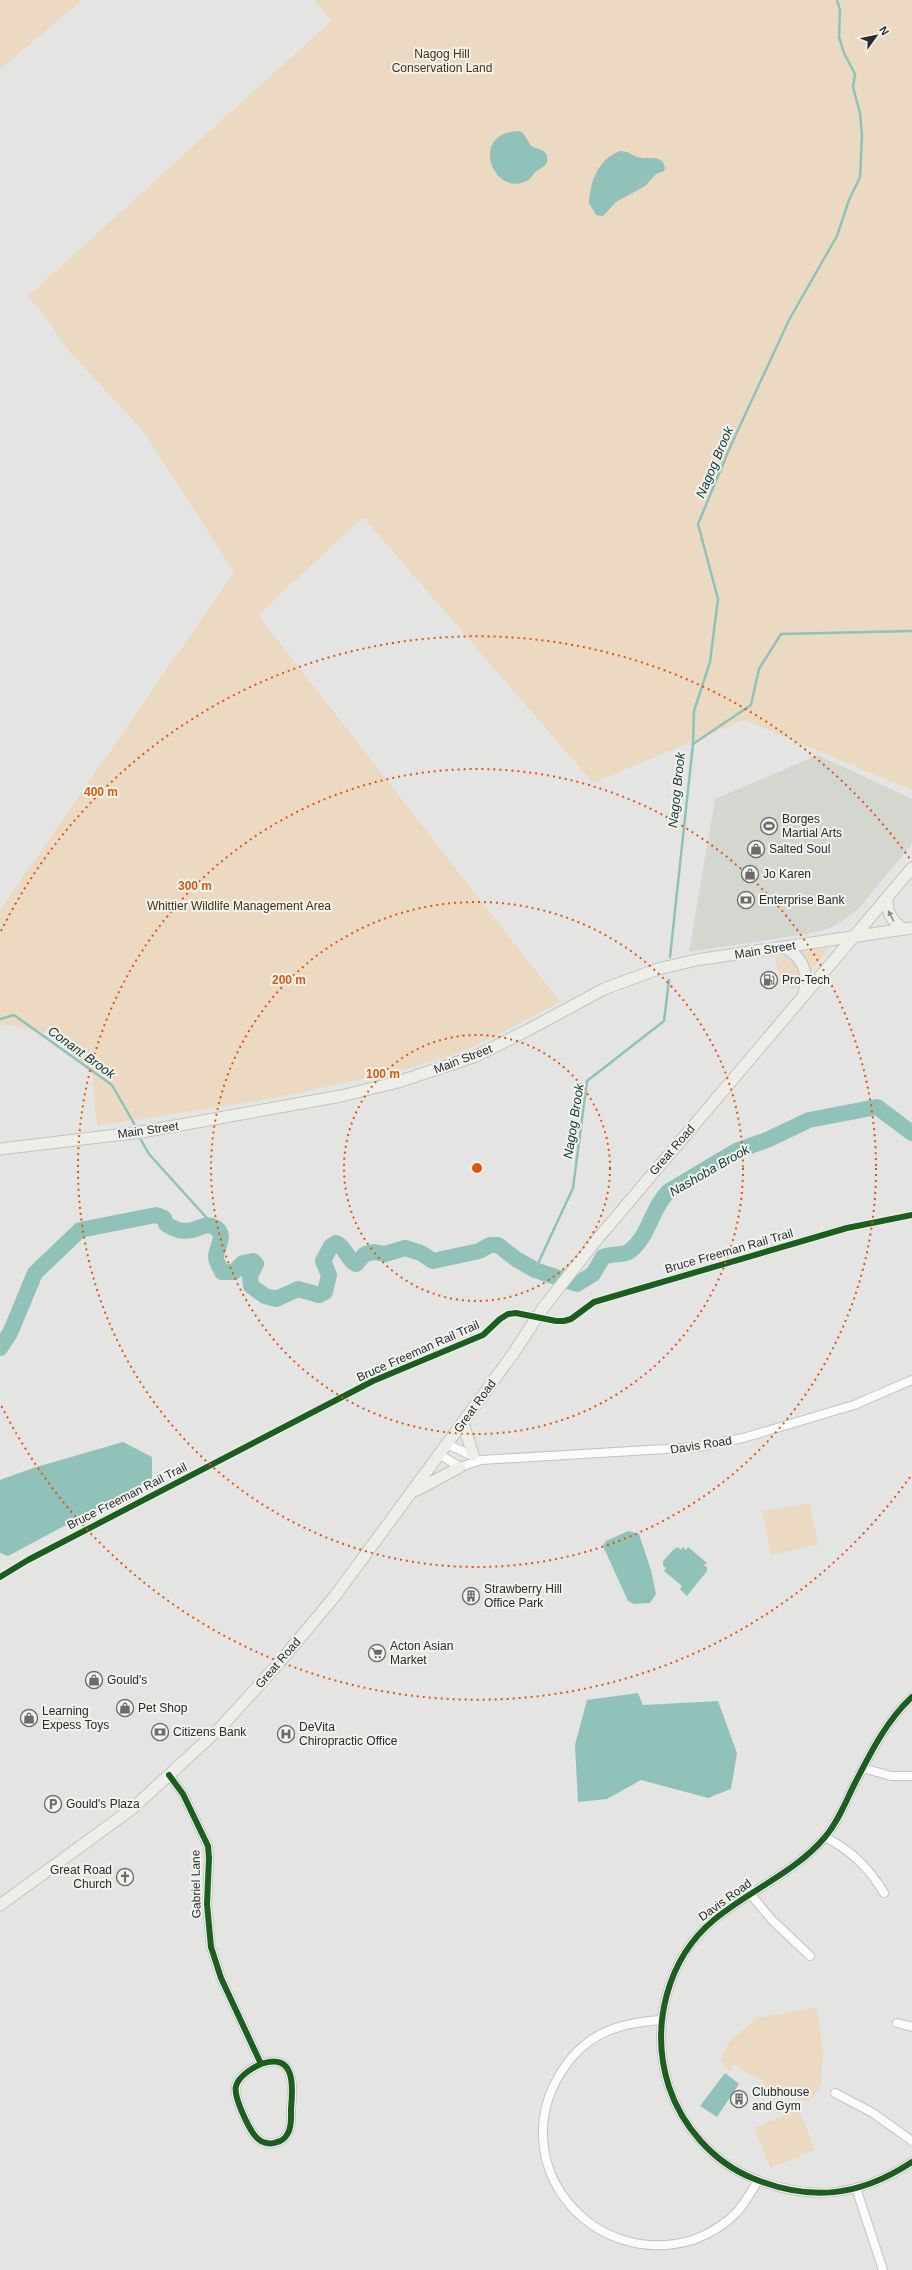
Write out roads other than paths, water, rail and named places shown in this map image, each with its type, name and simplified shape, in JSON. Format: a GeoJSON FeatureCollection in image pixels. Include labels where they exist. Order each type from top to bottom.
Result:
{"type":"FeatureCollection","features":[{"type":"Feature","properties":{"kind":"main road","name":"Great Road"},"geometry":{"type":"LineString","coordinates":[[0,1905],[125,1814],[221,1727],[279,1663],[335,1596],[413,1492],[569,1274],[912,868]]}},
{"type":"Feature","properties":{"kind":"main road"},"geometry":{"type":"LineString","coordinates":[[887,897],[887,908],[890,919],[908,928]]}},
{"type":"Feature","properties":{"kind":"main road","name":"Main Street"},"geometry":{"type":"LineString","coordinates":[[0,1149],[141,1132],[341,1096],[398,1082],[493,1048],[590,996],[641,974],[696,960],[908,928]]}},
{"type":"Feature","properties":{"kind":"main road"},"geometry":{"type":"LineString","coordinates":[[784,947],[791,951],[803,964],[807,980],[804,994]]}},
{"type":"Feature","properties":{"kind":"main road"},"geometry":{"type":"LineString","coordinates":[[462,1423],[477,1458]]}},
{"type":"Feature","properties":{"kind":"main road"},"geometry":{"type":"LineString","coordinates":[[413,1492],[460,1467]]}},
{"type":"Feature","properties":{"kind":"street","name":"Davis Road"},"geometry":{"type":"LineString","coordinates":[[460,1467],[477,1458],[698,1447],[743,1438],[854,1405],[912,1380]]}},
{"type":"Feature","properties":{"kind":"street","name":"Davis Road"},"geometry":{"type":"LineString","coordinates":[[447,1444],[477,1458]]}},
{"type":"Feature","properties":{"kind":"street"},"geometry":{"type":"LineString","coordinates":[[439,1454],[460,1467]]}},
{"type":"Feature","properties":{"kind":"street","name":"Davis Road"},"geometry":{"type":"LineString","coordinates":[[912,1697],[901,1708],[885,1729],[863,1768],[838,1819],[825,1837],[810,1852],[751,1895],[714,1919],[694,1940],[673,1975],[666,1995],[661,2020],[663,2056],[668,2085],[686,2123],[699,2140],[720,2158],[745,2175],[785,2190],[801,2192],[831,2192],[856,2188],[878,2181],[912,2162]]}},
{"type":"Feature","properties":{"kind":"street"},"geometry":{"type":"LineString","coordinates":[[863,1768],[891,1776],[912,1776]]}},
{"type":"Feature","properties":{"kind":"street","name":"Gabriel Lane"},"geometry":{"type":"LineString","coordinates":[[169,1775],[183,1794],[208,1846],[210,1858],[207,1917],[214,1958],[261,2064]]}},
{"type":"Feature","properties":{"kind":"street"},"geometry":{"type":"LineString","coordinates":[[825,1837],[856,1857],[871,1872],[884,1893]]}},
{"type":"Feature","properties":{"kind":"street"},"geometry":{"type":"LineString","coordinates":[[751,1895],[772,1920],[810,1956]]}},
{"type":"Feature","properties":{"kind":"street"},"geometry":{"type":"LineString","coordinates":[[661,2020],[623,2024],[598,2036],[573,2056],[554,2083],[543,2120],[544,2151],[548,2170],[563,2199],[587,2224],[604,2234],[626,2243],[658,2247],[687,2242],[703,2236],[718,2227],[737,2212],[758,2180]]}},
{"type":"Feature","properties":{"kind":"street"},"geometry":{"type":"LineString","coordinates":[[897,2023],[912,2027]]}},
{"type":"Feature","properties":{"kind":"street"},"geometry":{"type":"LineString","coordinates":[[268,2062],[281,2064],[288,2070],[293,2078],[289,2130],[284,2139],[275,2143],[265,2142],[255,2135],[235,2093],[239,2080],[261,2064],[268,2062]]}},
{"type":"Feature","properties":{"kind":"street"},"geometry":{"type":"LineString","coordinates":[[835,2093],[873,2113],[912,2141]]}},
{"type":"Feature","properties":{"kind":"street"},"geometry":{"type":"LineString","coordinates":[[856,2188],[883,2270]]}},
{"type":"Feature","properties":{"kind":"water"},"geometry":{"type":"Polygon","coordinates":[[[519,131],[523,133],[531,146],[544,151],[547,155],[547,163],[535,172],[528,180],[513,184],[503,180],[495,172],[491,162],[490,151],[494,141],[504,134],[519,131]]]}},
{"type":"Feature","properties":{"kind":"water"},"geometry":{"type":"Polygon","coordinates":[[[620,151],[627,152],[638,157],[660,160],[663,162],[665,168],[664,171],[656,174],[645,186],[616,202],[603,216],[596,215],[589,203],[593,179],[601,165],[612,155],[620,151]]]}},
{"type":"Feature","properties":{"kind":"water"},"geometry":{"type":"Polygon","coordinates":[[[123,1442],[152,1457],[152,1479],[8,1556],[0,1553],[0,1480],[33,1468],[123,1442]]]}},
{"type":"Feature","properties":{"kind":"water"},"geometry":{"type":"Polygon","coordinates":[[[628,1531],[639,1534],[651,1570],[656,1594],[650,1603],[634,1604],[628,1601],[603,1546],[606,1541],[628,1531]]]}},
{"type":"Feature","properties":{"kind":"water"},"geometry":{"type":"Polygon","coordinates":[[[678,1547],[681,1550],[683,1547],[686,1550],[688,1547],[707,1563],[704,1565],[707,1567],[707,1571],[687,1596],[680,1589],[682,1586],[664,1571],[666,1568],[663,1566],[663,1561],[674,1549],[678,1547]]]}},
{"type":"Feature","properties":{"kind":"water"},"geometry":{"type":"Polygon","coordinates":[[[638,1693],[643,1705],[718,1701],[737,1753],[731,1789],[708,1798],[641,1780],[607,1799],[578,1802],[575,1745],[587,1700],[638,1693]]]}},
{"type":"Feature","properties":{"kind":"water"},"geometry":{"type":"Polygon","coordinates":[[[725,2073],[739,2084],[717,2117],[700,2106],[725,2073]]]}},
{"type":"Feature","properties":{"kind":"waterway","name":"Nagog Brook"},"geometry":{"type":"LineString","coordinates":[[670,957],[693,744],[694,711],[710,662],[718,599],[698,524],[731,445],[789,320],[837,236],[849,200],[860,177],[862,136],[860,113],[853,87],[855,74],[844,53],[839,37],[840,10],[837,0]]}},
{"type":"Feature","properties":{"kind":"waterway"},"geometry":{"type":"LineString","coordinates":[[693,744],[751,705],[759,669],[781,634],[912,631]]}},
{"type":"Feature","properties":{"kind":"waterway","name":"Nagog Brook"},"geometry":{"type":"LineString","coordinates":[[535,1270],[573,1188],[587,1081],[664,1021],[669,980]]}},
{"type":"Feature","properties":{"kind":"waterway","name":"Conant Brook"},"geometry":{"type":"LineString","coordinates":[[0,1019],[14,1015],[112,1085],[136,1127]]}},
{"type":"Feature","properties":{"kind":"waterway","name":"Nashoba Brook"},"geometry":{"type":"LineString","coordinates":[[0,1348],[10,1333],[35,1273],[80,1230],[156,1215],[164,1218],[166,1224],[183,1231],[205,1226],[213,1226],[221,1234],[216,1257],[217,1263],[222,1272],[234,1272],[243,1263],[253,1261],[256,1264],[250,1276],[251,1286],[265,1296],[276,1299],[298,1289],[319,1295],[325,1292],[329,1275],[323,1261],[331,1246],[336,1243],[342,1247],[350,1260],[356,1264],[365,1254],[374,1252],[385,1254],[405,1248],[421,1253],[433,1261],[479,1251],[490,1245],[498,1245],[516,1259],[535,1270],[577,1284],[593,1274],[603,1257],[627,1253],[637,1245],[658,1205],[669,1191],[736,1151],[767,1140],[809,1120],[877,1107],[912,1133]]}},
{"type":"Feature","properties":{"kind":"waterway","name":"Conant Brook"},"geometry":{"type":"LineString","coordinates":[[141,1140],[149,1154],[214,1226]]}},
{"type":"Feature","properties":{"kind":"place","name":"Borges Martial Arts"},"geometry":{"type":"Point","coordinates":[769,826]}},
{"type":"Feature","properties":{"kind":"place","name":"Salted Soul"},"geometry":{"type":"Point","coordinates":[756,849]}},
{"type":"Feature","properties":{"kind":"place","name":"Jo Karen"},"geometry":{"type":"Point","coordinates":[750,874]}},
{"type":"Feature","properties":{"kind":"place","name":"Enterprise Bank"},"geometry":{"type":"Point","coordinates":[746,900]}},
{"type":"Feature","properties":{"kind":"place","name":"Pro-Tech"},"geometry":{"type":"Point","coordinates":[769,980]}},
{"type":"Feature","properties":{"kind":"place","name":"Strawberry Hill Office Park"},"geometry":{"type":"Point","coordinates":[471,1596]}},
{"type":"Feature","properties":{"kind":"place","name":"Acton Asian Market"},"geometry":{"type":"Point","coordinates":[377,1653]}},
{"type":"Feature","properties":{"kind":"place","name":"Gould's"},"geometry":{"type":"Point","coordinates":[94,1680]}},
{"type":"Feature","properties":{"kind":"place","name":"Pet Shop"},"geometry":{"type":"Point","coordinates":[125,1708]}},
{"type":"Feature","properties":{"kind":"place","name":"Learning Expess Toys"},"geometry":{"type":"Point","coordinates":[29,1718]}},
{"type":"Feature","properties":{"kind":"place","name":"Citizens Bank"},"geometry":{"type":"Point","coordinates":[160,1732]}},
{"type":"Feature","properties":{"kind":"place","name":"DeVita Chiropractic Office"},"geometry":{"type":"Point","coordinates":[286,1734]}},
{"type":"Feature","properties":{"kind":"place","name":"Gould's Plaza"},"geometry":{"type":"Point","coordinates":[53,1804]}},
{"type":"Feature","properties":{"kind":"place","name":"Great Road Church"},"geometry":{"type":"Point","coordinates":[125,1877]}},
{"type":"Feature","properties":{"kind":"place","name":"Clubhouse and Gym"},"geometry":{"type":"Point","coordinates":[739,2099]}},
{"type":"Feature","properties":{"kind":"park label","name":"Nagog Hill Conservation Land"},"geometry":{"type":"Point","coordinates":[442,61]}},
{"type":"Feature","properties":{"kind":"park label","name":"Whittier Wildlife Management Area"},"geometry":{"type":"Point","coordinates":[239,906]}}]}
